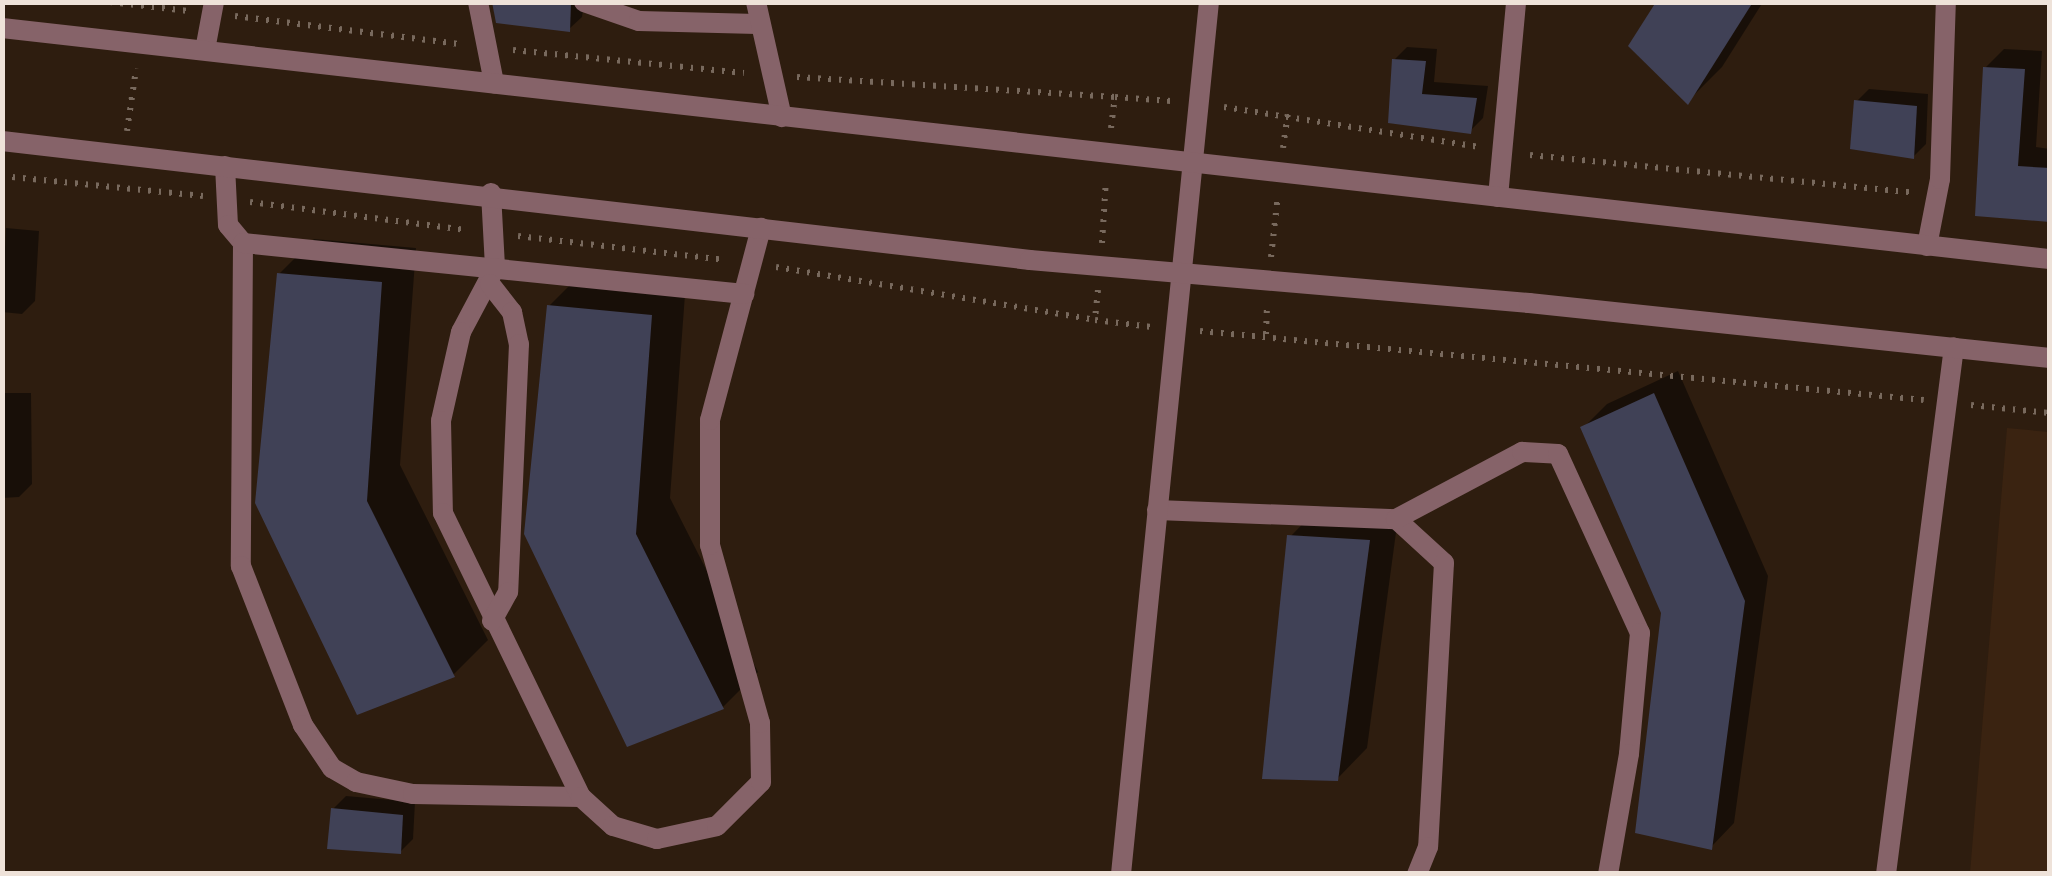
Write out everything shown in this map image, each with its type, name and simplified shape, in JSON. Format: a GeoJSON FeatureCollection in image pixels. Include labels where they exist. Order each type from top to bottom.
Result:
{"type":"FeatureCollection","features":[{"type":"Feature","properties":{"kind":"street"},"geometry":{"type":"LineString","coordinates":[[478,2],[494,83]]}},
{"type":"Feature","properties":{"kind":"street"},"geometry":{"type":"LineString","coordinates":[[584,2],[639,21],[756,24]]}},
{"type":"Feature","properties":{"kind":"street"},"geometry":{"type":"LineString","coordinates":[[756,2],[756,24],[782,117]]}},
{"type":"Feature","properties":{"kind":"street"},"geometry":{"type":"LineString","coordinates":[[1120,874],[1209,2]]}},
{"type":"Feature","properties":{"kind":"street"},"geometry":{"type":"LineString","coordinates":[[1498,197],[1516,2]]}},
{"type":"Feature","properties":{"kind":"street"},"geometry":{"type":"LineString","coordinates":[[1926,246],[1937,194],[1946,2]]}},
{"type":"Feature","properties":{"kind":"street"},"geometry":{"type":"LineString","coordinates":[[205,50],[213,8]]}},
{"type":"Feature","properties":{"kind":"street"},"geometry":{"type":"LineString","coordinates":[[2,28],[2050,259]]}},
{"type":"Feature","properties":{"kind":"street"},"geometry":{"type":"LineString","coordinates":[[2,141],[491,193],[1100,266],[1268,279],[2050,358]]}},
{"type":"Feature","properties":{"kind":"street"},"geometry":{"type":"LineString","coordinates":[[225,166],[228,225],[243,243],[240,566],[303,725],[332,768],[356,782],[414,794],[581,798]]}},
{"type":"Feature","properties":{"kind":"street"},"geometry":{"type":"LineString","coordinates":[[491,193],[492,276],[462,332],[441,421],[443,513],[581,798],[613,826],[657,839],[716,826],[761,782],[760,723],[710,545],[710,420],[761,228]]}},
{"type":"Feature","properties":{"kind":"street"},"geometry":{"type":"LineString","coordinates":[[243,243],[492,276],[744,294]]}},
{"type":"Feature","properties":{"kind":"street"},"geometry":{"type":"LineString","coordinates":[[492,276],[512,312],[518,344],[508,592],[492,621]]}},
{"type":"Feature","properties":{"kind":"street"},"geometry":{"type":"LineString","coordinates":[[1886,874],[1954,347]]}},
{"type":"Feature","properties":{"kind":"street"},"geometry":{"type":"LineString","coordinates":[[1157,510],[1396,519],[1522,452],[1558,454],[1640,633],[1629,754],[1608,874]]}},
{"type":"Feature","properties":{"kind":"street"},"geometry":{"type":"LineString","coordinates":[[1396,519],[1444,563],[1428,847],[1416,874]]}},
{"type":"Feature","properties":{"kind":"path"},"geometry":{"type":"LineString","coordinates":[[110,2],[213,8],[487,47],[771,76],[1198,103],[1288,114],[1505,152],[1937,194]]}},
{"type":"Feature","properties":{"kind":"path"},"geometry":{"type":"LineString","coordinates":[[124,155],[140,43]]}},
{"type":"Feature","properties":{"kind":"path"},"geometry":{"type":"LineString","coordinates":[[1096,320],[1115,97]]}},
{"type":"Feature","properties":{"kind":"path"},"geometry":{"type":"LineString","coordinates":[[1266,334],[1268,279],[1288,114]]}},
{"type":"Feature","properties":{"kind":"path"},"geometry":{"type":"LineString","coordinates":[[2,176],[226,198],[752,263],[1176,330],[1266,334],[2050,413]]}},
{"type":"Feature","properties":{"kind":"shaded area"},"geometry":{"type":"Polygon","coordinates":[[[2007,428],[2049,432],[2049,873],[1970,873],[2007,428]]]}},
{"type":"Feature","properties":{"kind":"building"},"geometry":{"type":"Polygon","coordinates":[[[492,2],[571,2],[570,32],[496,23],[492,2]]]}},
{"type":"Feature","properties":{"kind":"building"},"geometry":{"type":"Polygon","coordinates":[[[1656,2],[1753,2],[1688,105],[1628,46],[1656,2]]]}},
{"type":"Feature","properties":{"kind":"building"},"geometry":{"type":"Polygon","coordinates":[[[1392,59],[1426,61],[1422,94],[1477,98],[1471,134],[1388,123],[1392,59]]]}},
{"type":"Feature","properties":{"kind":"building"},"geometry":{"type":"Polygon","coordinates":[[[1983,67],[2025,69],[2018,166],[2050,168],[2050,222],[1975,216],[1983,67]]]}},
{"type":"Feature","properties":{"kind":"building"},"geometry":{"type":"Polygon","coordinates":[[[1854,100],[1917,106],[1914,159],[1850,149],[1854,100]]]}},
{"type":"Feature","properties":{"kind":"building"},"geometry":{"type":"Polygon","coordinates":[[[277,273],[382,282],[367,501],[455,677],[357,715],[255,503],[277,273]]]}},
{"type":"Feature","properties":{"kind":"building"},"geometry":{"type":"Polygon","coordinates":[[[547,305],[652,315],[636,534],[724,709],[627,747],[524,534],[547,305]]]}},
{"type":"Feature","properties":{"kind":"building"},"geometry":{"type":"Polygon","coordinates":[[[1654,393],[1745,601],[1712,850],[1635,833],[1661,613],[1580,427],[1654,393]]]}},
{"type":"Feature","properties":{"kind":"building"},"geometry":{"type":"Polygon","coordinates":[[[1287,535],[1370,540],[1338,781],[1262,779],[1287,535]]]}},
{"type":"Feature","properties":{"kind":"building"},"geometry":{"type":"Polygon","coordinates":[[[331,808],[403,815],[401,854],[327,849],[331,808]]]}}]}
